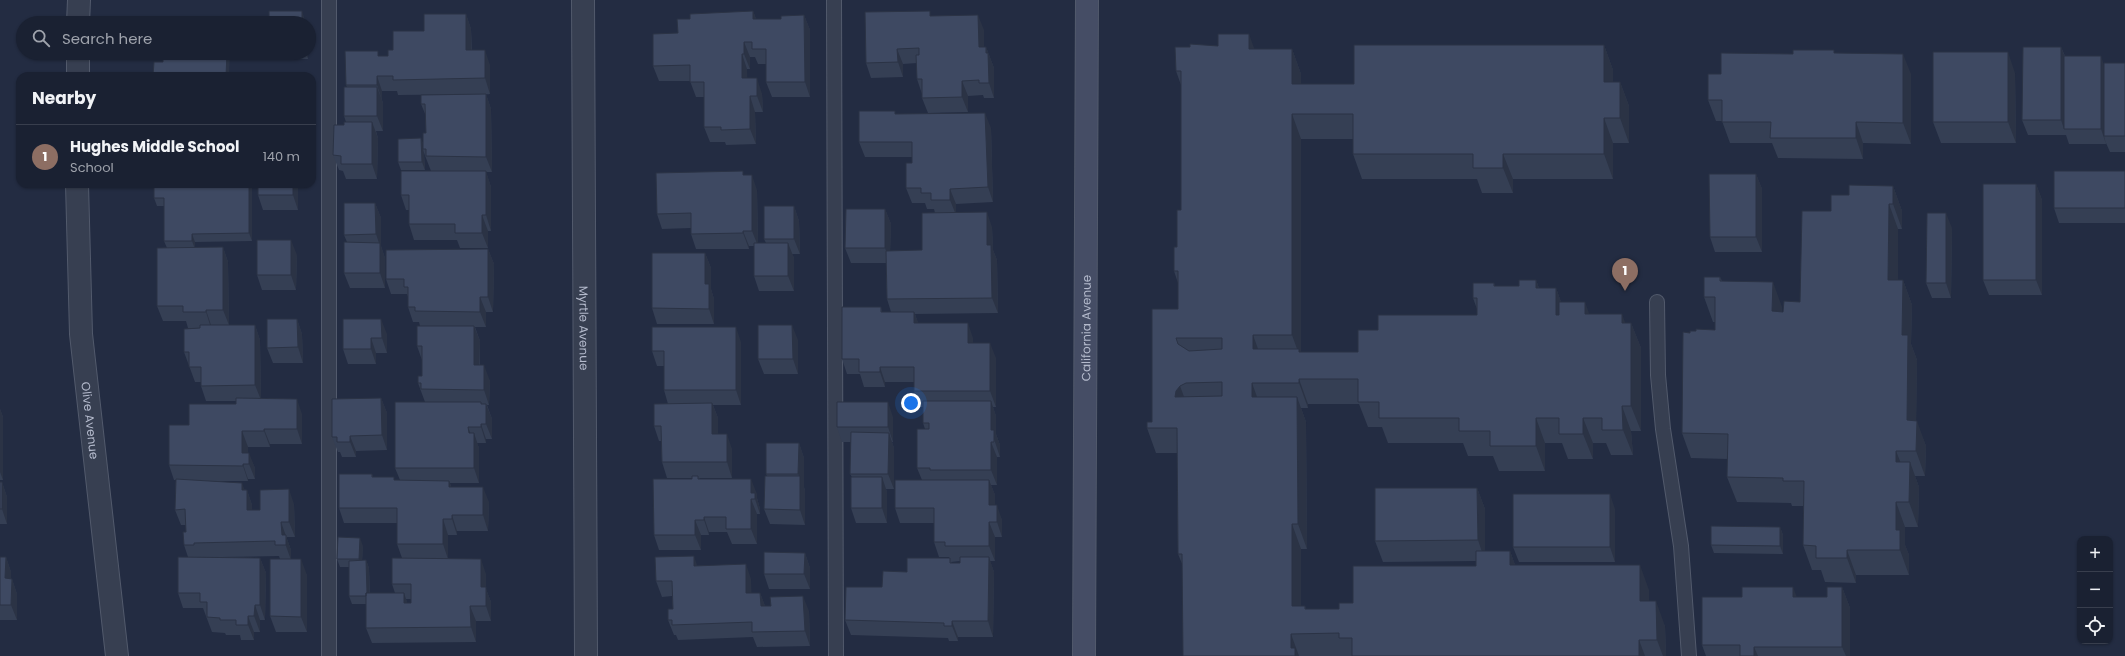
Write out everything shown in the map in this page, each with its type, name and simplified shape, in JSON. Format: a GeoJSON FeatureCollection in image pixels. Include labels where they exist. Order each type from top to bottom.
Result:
{"type":"FeatureCollection","features":[{"type":"Feature","properties":{"kind":"street"},"geometry":{"type":"LineString","coordinates":[[78,16],[79,0]]}},
{"type":"Feature","properties":{"kind":"street","name":"Myrtle Avenue"},"geometry":{"type":"LineString","coordinates":[[583,0],[586,656]]}},
{"type":"Feature","properties":{"kind":"street","name":"California Avenue"},"geometry":{"type":"LineString","coordinates":[[1084,656],[1087,0]]}},
{"type":"Feature","properties":{"kind":"street"},"geometry":{"type":"LineString","coordinates":[[78,60],[78,72]]}},
{"type":"Feature","properties":{"kind":"street","name":"Olive Avenue"},"geometry":{"type":"LineString","coordinates":[[77,188],[81,334],[117,656]]}},
{"type":"Feature","properties":{"kind":"lane"},"geometry":{"type":"LineString","coordinates":[[329,0],[329,656]]}},
{"type":"Feature","properties":{"kind":"lane"},"geometry":{"type":"LineString","coordinates":[[834,0],[836,656]]}},
{"type":"Feature","properties":{"kind":"lane"},"geometry":{"type":"LineString","coordinates":[[1656,302],[1658,376],[1663,428],[1681,546],[1689,656]]}},
{"type":"Feature","properties":{"kind":"building"},"geometry":{"type":"Polygon","coordinates":[[[269,11],[302,11],[302,16],[269,16],[269,11]]]}},
{"type":"Feature","properties":{"kind":"building"},"geometry":{"type":"Polygon","coordinates":[[[753,11],[753,19],[781,19],[781,16],[804,15],[805,82],[766,82],[766,49],[752,49],[752,42],[744,42],[744,54],[742,54],[742,78],[757,78],[757,96],[750,96],[750,129],[721,130],[721,127],[704,127],[704,82],[690,82],[690,65],[653,66],[653,34],[678,33],[677,19],[690,19],[690,14],[753,11]]]}},
{"type":"Feature","properties":{"kind":"building"},"geometry":{"type":"Polygon","coordinates":[[[930,11],[930,16],[978,15],[979,47],[986,47],[986,53],[988,53],[989,83],[979,83],[979,80],[962,81],[962,97],[922,98],[922,79],[917,79],[916,55],[919,55],[919,48],[897,49],[898,62],[866,63],[865,12],[930,11]]]}},
{"type":"Feature","properties":{"kind":"building"},"geometry":{"type":"Polygon","coordinates":[[[424,14],[466,14],[466,50],[485,50],[485,78],[393,80],[393,76],[377,76],[377,85],[346,85],[345,51],[378,51],[378,56],[388,56],[388,50],[393,50],[393,31],[424,31],[424,14]]]}},
{"type":"Feature","properties":{"kind":"building"},"geometry":{"type":"Polygon","coordinates":[[[1218,34],[1249,34],[1249,49],[1292,49],[1292,84],[1354,84],[1354,45],[1604,45],[1604,82],[1620,82],[1620,118],[1604,118],[1604,154],[1503,154],[1503,168],[1473,168],[1473,154],[1353,154],[1353,114],[1292,114],[1292,335],[1253,335],[1253,349],[1299,349],[1299,352],[1358,352],[1358,330],[1378,330],[1378,315],[1477,315],[1477,298],[1473,298],[1473,283],[1494,283],[1494,286],[1519,286],[1519,280],[1536,280],[1536,288],[1556,288],[1556,315],[1559,315],[1559,302],[1585,302],[1585,314],[1622,314],[1622,323],[1631,323],[1631,406],[1622,406],[1623,430],[1602,430],[1602,418],[1583,418],[1583,434],[1559,434],[1559,418],[1536,418],[1536,446],[1490,446],[1490,431],[1459,431],[1459,418],[1379,418],[1379,402],[1358,402],[1358,379],[1299,379],[1299,383],[1252,383],[1252,397],[1297,397],[1298,524],[1292,524],[1292,606],[1305,606],[1305,609],[1339,609],[1339,603],[1353,603],[1353,566],[1476,566],[1476,551],[1510,551],[1510,565],[1640,565],[1640,601],[1656,601],[1657,640],[1639,640],[1639,656],[1352,656],[1352,638],[1339,638],[1339,633],[1291,634],[1291,648],[1295,648],[1295,656],[1183,656],[1182,554],[1178,554],[1177,428],[1147,428],[1147,422],[1152,422],[1152,309],[1178,309],[1178,271],[1174,271],[1174,247],[1177,247],[1177,210],[1181,210],[1181,71],[1176,71],[1175,47],[1190,47],[1190,44],[1218,46],[1218,34]],[[1176,338],[1178,344],[1189,351],[1222,349],[1222,338],[1176,338]],[[1222,382],[1186,383],[1180,386],[1176,391],[1175,397],[1222,396],[1222,382]]]}},
{"type":"Feature","properties":{"kind":"building"},"geometry":{"type":"Polygon","coordinates":[[[2023,47],[2061,47],[2061,120],[2022,120],[2023,47]]]}},
{"type":"Feature","properties":{"kind":"building"},"geometry":{"type":"Polygon","coordinates":[[[1793,50],[1834,50],[1834,53],[1903,54],[1903,123],[1856,122],[1856,138],[1770,138],[1771,122],[1722,122],[1722,100],[1708,100],[1708,74],[1721,74],[1721,53],[1793,54],[1793,50]]]}},
{"type":"Feature","properties":{"kind":"building"},"geometry":{"type":"Polygon","coordinates":[[[1933,52],[2008,52],[2008,122],[1933,122],[1933,52]]]}},
{"type":"Feature","properties":{"kind":"building"},"geometry":{"type":"Polygon","coordinates":[[[2064,56],[2101,56],[2101,129],[2064,129],[2064,56]]]}},
{"type":"Feature","properties":{"kind":"building"},"geometry":{"type":"Polygon","coordinates":[[[163,60],[227,60],[226,72],[153,72],[154,62],[163,62],[163,60]]]}},
{"type":"Feature","properties":{"kind":"building"},"geometry":{"type":"Polygon","coordinates":[[[2104,63],[2125,63],[2125,136],[2104,136],[2104,63]]]}},
{"type":"Feature","properties":{"kind":"building"},"geometry":{"type":"Polygon","coordinates":[[[344,87],[377,87],[377,116],[344,116],[344,87]]]}},
{"type":"Feature","properties":{"kind":"building"},"geometry":{"type":"Polygon","coordinates":[[[486,94],[486,157],[426,156],[426,149],[423,149],[423,133],[426,133],[425,104],[421,104],[421,95],[486,94]]]}},
{"type":"Feature","properties":{"kind":"building"},"geometry":{"type":"Polygon","coordinates":[[[859,111],[895,111],[895,114],[985,113],[988,187],[950,189],[950,200],[931,200],[931,193],[921,193],[921,188],[906,188],[906,163],[912,163],[912,142],[859,142],[859,111]]]}},
{"type":"Feature","properties":{"kind":"building"},"geometry":{"type":"Polygon","coordinates":[[[344,122],[372,122],[372,164],[341,164],[341,156],[333,155],[334,125],[344,125],[344,122]]]}},
{"type":"Feature","properties":{"kind":"building"},"geometry":{"type":"Polygon","coordinates":[[[421,138],[422,162],[398,162],[398,139],[421,138]]]}},
{"type":"Feature","properties":{"kind":"building"},"geometry":{"type":"Polygon","coordinates":[[[401,171],[486,171],[486,215],[482,215],[482,233],[455,233],[455,224],[409,224],[409,195],[401,195],[401,171]]]}},
{"type":"Feature","properties":{"kind":"building"},"geometry":{"type":"Polygon","coordinates":[[[743,171],[743,175],[752,175],[752,231],[743,231],[743,233],[691,234],[691,213],[657,214],[656,173],[743,171]]]}},
{"type":"Feature","properties":{"kind":"building"},"geometry":{"type":"Polygon","coordinates":[[[2054,171],[2125,171],[2125,208],[2054,208],[2054,171]]]}},
{"type":"Feature","properties":{"kind":"building"},"geometry":{"type":"Polygon","coordinates":[[[1709,174],[1756,174],[1756,237],[1710,237],[1709,174]]]}},
{"type":"Feature","properties":{"kind":"building"},"geometry":{"type":"Polygon","coordinates":[[[1983,184],[2036,184],[2036,280],[1983,280],[1983,184]]]}},
{"type":"Feature","properties":{"kind":"building"},"geometry":{"type":"Polygon","coordinates":[[[1849,185],[1893,186],[1893,204],[1889,204],[1888,280],[1903,280],[1902,335],[1908,335],[1907,420],[1917,421],[1916,451],[1896,451],[1896,462],[1910,462],[1909,502],[1896,502],[1896,530],[1900,530],[1900,550],[1847,550],[1847,558],[1816,558],[1816,546],[1803,545],[1804,481],[1783,481],[1783,478],[1727,477],[1728,434],[1682,433],[1683,332],[1690,333],[1690,331],[1696,331],[1696,329],[1715,330],[1715,297],[1704,297],[1704,277],[1720,277],[1720,281],[1773,282],[1772,311],[1783,312],[1784,301],[1800,302],[1802,211],[1831,211],[1831,195],[1849,195],[1849,185]]]}},
{"type":"Feature","properties":{"kind":"building"},"geometry":{"type":"Polygon","coordinates":[[[154,188],[249,188],[249,233],[192,234],[192,241],[164,241],[164,198],[154,198],[154,188]]]}},
{"type":"Feature","properties":{"kind":"building"},"geometry":{"type":"Polygon","coordinates":[[[258,188],[293,188],[293,195],[258,195],[258,188]]]}},
{"type":"Feature","properties":{"kind":"building"},"geometry":{"type":"Polygon","coordinates":[[[344,203],[375,203],[376,234],[344,235],[344,203]]]}},
{"type":"Feature","properties":{"kind":"building"},"geometry":{"type":"Polygon","coordinates":[[[764,206],[794,206],[794,239],[764,239],[764,206]]]}},
{"type":"Feature","properties":{"kind":"building"},"geometry":{"type":"Polygon","coordinates":[[[846,209],[885,209],[885,248],[845,248],[846,209]]]}},
{"type":"Feature","properties":{"kind":"building"},"geometry":{"type":"Polygon","coordinates":[[[987,212],[987,245],[991,245],[992,298],[887,299],[886,251],[922,250],[922,213],[987,212]]]}},
{"type":"Feature","properties":{"kind":"building"},"geometry":{"type":"Polygon","coordinates":[[[1927,213],[1946,213],[1946,283],[1926,283],[1927,213]]]}},
{"type":"Feature","properties":{"kind":"building"},"geometry":{"type":"Polygon","coordinates":[[[257,240],[291,240],[291,275],[257,275],[257,240]]]}},
{"type":"Feature","properties":{"kind":"building"},"geometry":{"type":"Polygon","coordinates":[[[344,242],[380,243],[380,273],[344,273],[344,242]]]}},
{"type":"Feature","properties":{"kind":"building"},"geometry":{"type":"Polygon","coordinates":[[[754,243],[788,243],[788,276],[754,276],[754,243]]]}},
{"type":"Feature","properties":{"kind":"building"},"geometry":{"type":"Polygon","coordinates":[[[223,247],[223,310],[183,312],[183,306],[157,306],[157,248],[223,247]]]}},
{"type":"Feature","properties":{"kind":"building"},"geometry":{"type":"Polygon","coordinates":[[[488,249],[488,297],[480,297],[480,312],[415,311],[415,307],[408,307],[408,287],[404,287],[404,279],[386,279],[386,250],[488,249]]]}},
{"type":"Feature","properties":{"kind":"building"},"geometry":{"type":"Polygon","coordinates":[[[652,253],[705,253],[705,284],[709,284],[709,309],[652,308],[652,253]]]}},
{"type":"Feature","properties":{"kind":"building"},"geometry":{"type":"Polygon","coordinates":[[[842,307],[881,307],[881,312],[914,312],[914,323],[968,323],[968,343],[990,343],[990,391],[914,391],[914,367],[880,367],[880,372],[859,372],[859,359],[842,359],[842,307]]]}},
{"type":"Feature","properties":{"kind":"building"},"geometry":{"type":"Polygon","coordinates":[[[267,319],[297,319],[298,347],[267,348],[267,319]]]}},
{"type":"Feature","properties":{"kind":"building"},"geometry":{"type":"Polygon","coordinates":[[[343,319],[381,319],[382,338],[371,338],[371,349],[343,349],[343,319]]]}},
{"type":"Feature","properties":{"kind":"building"},"geometry":{"type":"Polygon","coordinates":[[[200,325],[255,325],[255,385],[201,386],[201,367],[189,367],[189,352],[184,352],[184,329],[200,328],[200,325]]]}},
{"type":"Feature","properties":{"kind":"building"},"geometry":{"type":"Polygon","coordinates":[[[758,325],[792,325],[793,359],[758,359],[758,325]]]}},
{"type":"Feature","properties":{"kind":"building"},"geometry":{"type":"Polygon","coordinates":[[[417,326],[474,326],[474,365],[484,365],[484,390],[421,389],[421,383],[418,383],[418,376],[422,376],[422,346],[417,346],[417,326]]]}},
{"type":"Feature","properties":{"kind":"building"},"geometry":{"type":"Polygon","coordinates":[[[652,327],[736,327],[736,390],[664,390],[664,351],[652,351],[652,327]]]}},
{"type":"Feature","properties":{"kind":"building"},"geometry":{"type":"Polygon","coordinates":[[[236,398],[297,399],[297,429],[242,431],[242,453],[249,453],[249,464],[243,464],[243,466],[169,465],[169,425],[189,425],[189,404],[236,404],[236,398]]]}},
{"type":"Feature","properties":{"kind":"building"},"geometry":{"type":"Polygon","coordinates":[[[381,398],[382,435],[350,436],[350,442],[337,442],[337,437],[332,437],[332,399],[381,398]]]}},
{"type":"Feature","properties":{"kind":"building"},"geometry":{"type":"Polygon","coordinates":[[[923,401],[991,401],[991,430],[994,430],[994,442],[991,442],[991,470],[930,470],[930,468],[917,468],[917,429],[929,429],[929,423],[923,423],[923,401]]]}},
{"type":"Feature","properties":{"kind":"building"},"geometry":{"type":"Polygon","coordinates":[[[395,402],[481,402],[481,404],[486,404],[486,424],[481,424],[481,427],[468,427],[469,433],[474,433],[474,468],[395,468],[395,402]]]}},
{"type":"Feature","properties":{"kind":"building"},"geometry":{"type":"Polygon","coordinates":[[[837,402],[888,402],[888,427],[837,427],[837,402]]]}},
{"type":"Feature","properties":{"kind":"building"},"geometry":{"type":"Polygon","coordinates":[[[712,403],[712,434],[727,434],[727,462],[662,462],[661,426],[654,426],[654,404],[712,403]]]}},
{"type":"Feature","properties":{"kind":"building"},"geometry":{"type":"Polygon","coordinates":[[[851,432],[889,433],[888,474],[850,474],[851,432]]]}},
{"type":"Feature","properties":{"kind":"building"},"geometry":{"type":"Polygon","coordinates":[[[766,443],[799,443],[798,474],[766,474],[766,443]]]}},
{"type":"Feature","properties":{"kind":"building"},"geometry":{"type":"Polygon","coordinates":[[[339,474],[372,474],[372,477],[394,477],[394,480],[449,481],[449,487],[483,487],[483,515],[452,515],[452,519],[443,519],[443,544],[397,544],[397,508],[339,508],[339,474]]]}},
{"type":"Feature","properties":{"kind":"building"},"geometry":{"type":"Polygon","coordinates":[[[692,476],[698,476],[698,479],[751,479],[751,493],[755,493],[755,499],[751,499],[751,529],[726,529],[726,517],[704,517],[704,520],[695,520],[695,535],[654,535],[653,479],[692,479],[692,476]]]}},
{"type":"Feature","properties":{"kind":"building"},"geometry":{"type":"Polygon","coordinates":[[[765,476],[800,476],[800,510],[764,509],[765,476]]]}},
{"type":"Feature","properties":{"kind":"building"},"geometry":{"type":"Polygon","coordinates":[[[851,477],[882,477],[882,508],[851,508],[851,477]]]}},
{"type":"Feature","properties":{"kind":"building"},"geometry":{"type":"Polygon","coordinates":[[[176,479],[242,483],[242,490],[247,490],[247,510],[260,510],[260,490],[289,489],[289,522],[281,522],[282,535],[286,535],[286,545],[275,545],[275,541],[194,543],[194,545],[184,545],[183,532],[186,532],[185,509],[175,510],[176,479]]]}},
{"type":"Feature","properties":{"kind":"building"},"geometry":{"type":"Polygon","coordinates":[[[895,480],[989,480],[989,505],[997,505],[997,522],[989,522],[989,546],[945,546],[945,542],[934,542],[934,508],[895,508],[895,480]]]}},
{"type":"Feature","properties":{"kind":"building"},"geometry":{"type":"Polygon","coordinates":[[[0,482],[2,482],[2,509],[0,509],[0,482]]]}},
{"type":"Feature","properties":{"kind":"building"},"geometry":{"type":"Polygon","coordinates":[[[1375,488],[1477,488],[1478,540],[1375,541],[1375,488]]]}},
{"type":"Feature","properties":{"kind":"building"},"geometry":{"type":"Polygon","coordinates":[[[1513,494],[1610,494],[1610,547],[1513,547],[1513,494]]]}},
{"type":"Feature","properties":{"kind":"building"},"geometry":{"type":"Polygon","coordinates":[[[1711,526],[1780,527],[1780,546],[1711,545],[1711,526]]]}},
{"type":"Feature","properties":{"kind":"building"},"geometry":{"type":"Polygon","coordinates":[[[338,537],[360,538],[359,559],[337,559],[338,537]]]}},
{"type":"Feature","properties":{"kind":"building"},"geometry":{"type":"Polygon","coordinates":[[[764,552],[805,553],[804,574],[764,574],[764,552]]]}},
{"type":"Feature","properties":{"kind":"building"},"geometry":{"type":"Polygon","coordinates":[[[694,556],[694,566],[746,564],[746,593],[760,593],[761,606],[771,606],[770,597],[803,596],[805,631],[752,632],[752,622],[672,625],[672,620],[668,620],[668,609],[673,609],[672,581],[656,581],[655,557],[694,556]]]}},
{"type":"Feature","properties":{"kind":"building"},"geometry":{"type":"Polygon","coordinates":[[[0,557],[6,557],[5,578],[12,579],[11,605],[0,605],[0,557]]]}},
{"type":"Feature","properties":{"kind":"building"},"geometry":{"type":"Polygon","coordinates":[[[178,557],[260,558],[260,605],[255,605],[254,616],[248,616],[248,625],[236,625],[236,620],[220,620],[220,618],[207,617],[207,602],[200,602],[200,593],[178,593],[178,557]]]}},
{"type":"Feature","properties":{"kind":"building"},"geometry":{"type":"Polygon","coordinates":[[[960,557],[989,557],[988,621],[952,621],[952,626],[944,626],[944,623],[845,620],[846,587],[882,587],[883,571],[907,572],[907,558],[950,558],[950,563],[960,563],[960,557]]]}},
{"type":"Feature","properties":{"kind":"building"},"geometry":{"type":"Polygon","coordinates":[[[392,558],[481,559],[481,587],[486,587],[486,606],[470,606],[471,627],[366,628],[366,593],[404,593],[404,603],[411,603],[411,584],[392,584],[392,558]]]}},
{"type":"Feature","properties":{"kind":"building"},"geometry":{"type":"Polygon","coordinates":[[[270,559],[301,559],[301,617],[270,616],[270,559]]]}},
{"type":"Feature","properties":{"kind":"building"},"geometry":{"type":"Polygon","coordinates":[[[366,560],[366,596],[349,596],[349,561],[366,560]]]}},
{"type":"Feature","properties":{"kind":"building"},"geometry":{"type":"Polygon","coordinates":[[[1742,587],[1793,587],[1793,597],[1827,597],[1827,587],[1842,587],[1842,647],[1754,647],[1754,656],[1740,656],[1740,645],[1702,645],[1702,597],[1742,597],[1742,587]]]}},
{"type":"Feature","properties":{"kind":"place","name":"Hughes Middle School"},"geometry":{"type":"Point","coordinates":[1625,291]}}]}
